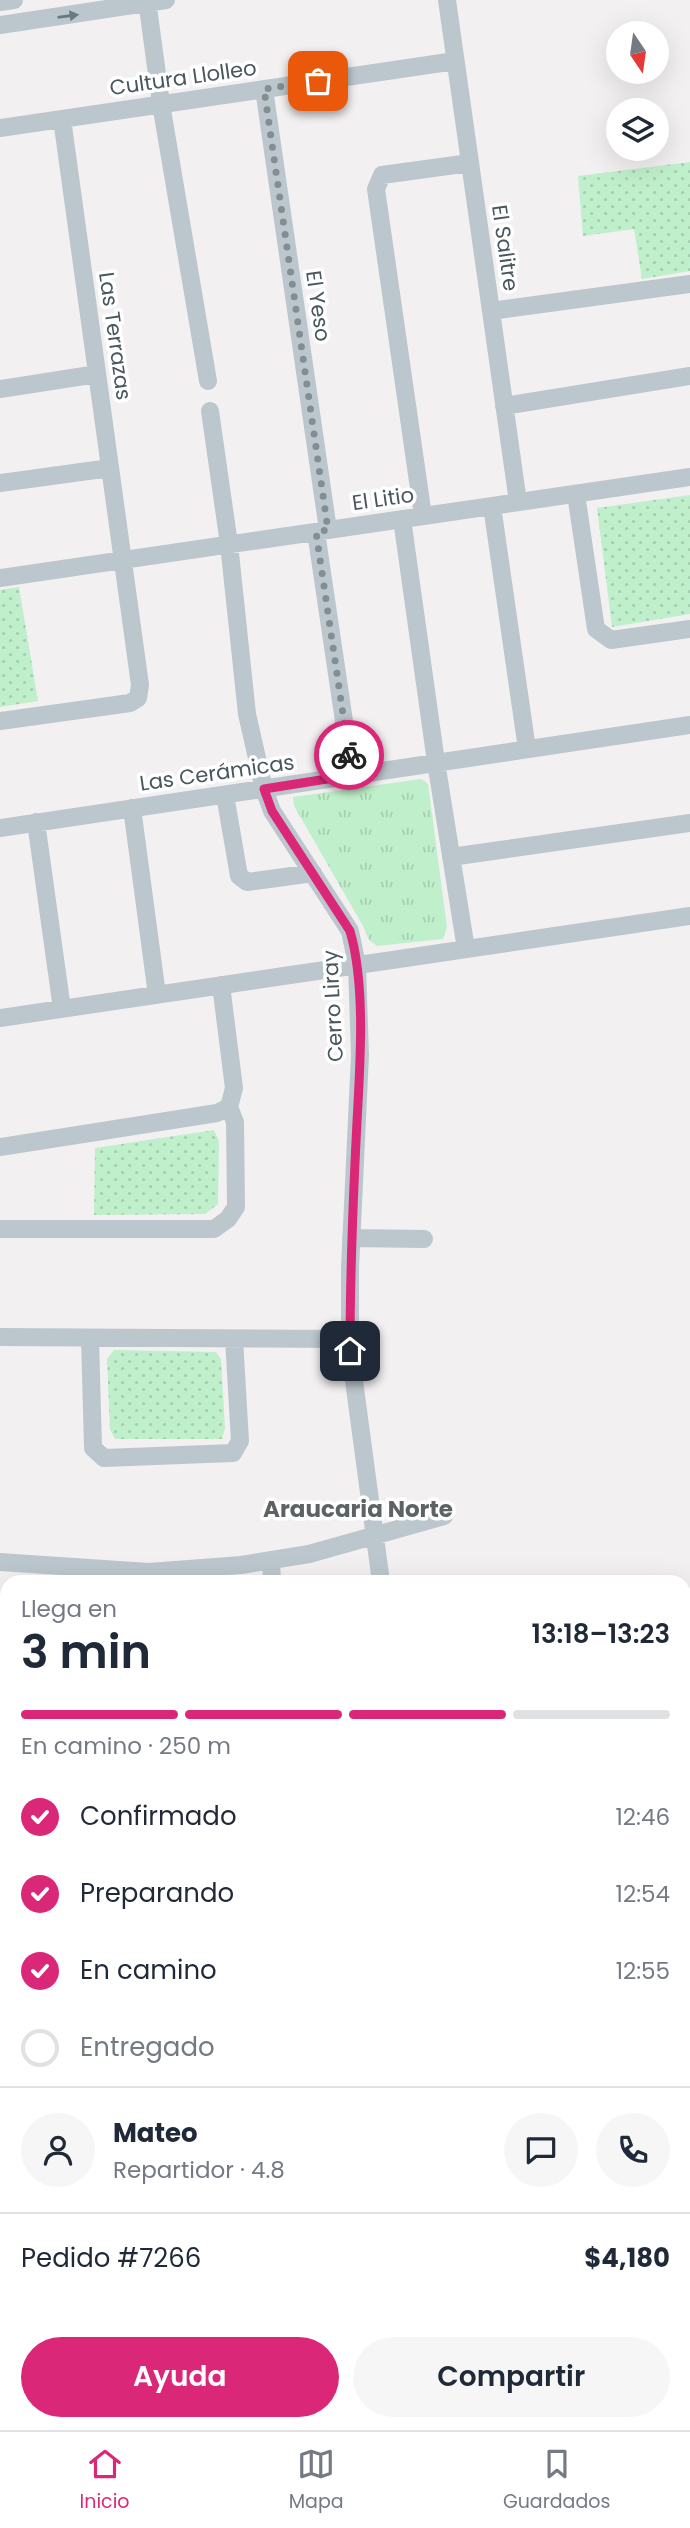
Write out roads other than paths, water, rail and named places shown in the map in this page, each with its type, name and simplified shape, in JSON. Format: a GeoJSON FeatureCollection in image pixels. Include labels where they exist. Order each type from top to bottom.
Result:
{"type":"FeatureCollection","features":[{"type":"Feature","properties":{"kind":"street"},"geometry":{"type":"LineString","coordinates":[[0,2],[14,0]]}},
{"type":"Feature","properties":{"kind":"street"},"geometry":{"type":"LineString","coordinates":[[0,26],[166,0]]}},
{"type":"Feature","properties":{"kind":"street","name":"El Salitre"},"geometry":{"type":"LineString","coordinates":[[447,0],[518,502]]}},
{"type":"Feature","properties":{"kind":"street"},"geometry":{"type":"LineString","coordinates":[[147,2],[161,104],[208,382]]}},
{"type":"Feature","properties":{"kind":"street","name":"Cultura Llolleo"},"geometry":{"type":"LineString","coordinates":[[0,128],[455,61]]}},
{"type":"Feature","properties":{"kind":"street","name":"El Yeso"},"geometry":{"type":"LineString","coordinates":[[264,89],[352,775]]}},
{"type":"Feature","properties":{"kind":"street","name":"Las Terrazas"},"geometry":{"type":"LineString","coordinates":[[0,722],[130,703],[138,698],[140,685],[62,118]]}},
{"type":"Feature","properties":{"kind":"street"},"geometry":{"type":"LineString","coordinates":[[423,516],[376,189],[382,175],[470,163]]}},
{"type":"Feature","properties":{"kind":"street"},"geometry":{"type":"LineString","coordinates":[[491,311],[690,284]]}},
{"type":"Feature","properties":{"kind":"street"},"geometry":{"type":"LineString","coordinates":[[0,389],[97,374]]}},
{"type":"Feature","properties":{"kind":"street"},"geometry":{"type":"LineString","coordinates":[[504,407],[690,376]]}},
{"type":"Feature","properties":{"kind":"street","name":"Cerro Liray"},"geometry":{"type":"LineString","coordinates":[[210,411],[229,544],[247,714],[264,789],[272,811],[350,931],[357,965],[360,1055],[351,1238],[350,1339],[359,1430],[380,1575]]}},
{"type":"Feature","properties":{"kind":"street"},"geometry":{"type":"LineString","coordinates":[[0,484],[110,468]]}},
{"type":"Feature","properties":{"kind":"street","name":"El Litio"},"geometry":{"type":"LineString","coordinates":[[0,578],[690,477]]}},
{"type":"Feature","properties":{"kind":"street"},"geometry":{"type":"LineString","coordinates":[[576,494],[596,629],[611,640],[690,629]]}},
{"type":"Feature","properties":{"kind":"street"},"geometry":{"type":"LineString","coordinates":[[492,506],[527,749]]}},
{"type":"Feature","properties":{"kind":"street"},"geometry":{"type":"LineString","coordinates":[[402,519],[436,762],[466,949]]}},
{"type":"Feature","properties":{"kind":"street","name":"Las Cerámicas"},"geometry":{"type":"LineString","coordinates":[[0,828],[690,725]]}},
{"type":"Feature","properties":{"kind":"street"},"geometry":{"type":"LineString","coordinates":[[225,795],[239,876],[247,882],[313,873]]}},
{"type":"Feature","properties":{"kind":"street"},"geometry":{"type":"LineString","coordinates":[[132,808],[157,995]]}},
{"type":"Feature","properties":{"kind":"street"},"geometry":{"type":"LineString","coordinates":[[36,822],[62,1009]]}},
{"type":"Feature","properties":{"kind":"street"},"geometry":{"type":"LineString","coordinates":[[451,857],[690,823]]}},
{"type":"Feature","properties":{"kind":"street"},"geometry":{"type":"LineString","coordinates":[[0,1018],[690,916]]}},
{"type":"Feature","properties":{"kind":"street"},"geometry":{"type":"LineString","coordinates":[[0,1229],[214,1229],[228,1219],[236,1207],[235,1122],[229,1107],[234,1088],[221,985]]}},
{"type":"Feature","properties":{"kind":"street"},"geometry":{"type":"LineString","coordinates":[[0,1147],[217,1113],[229,1107]]}},
{"type":"Feature","properties":{"kind":"street"},"geometry":{"type":"LineString","coordinates":[[351,1238],[424,1239]]}},
{"type":"Feature","properties":{"kind":"street"},"geometry":{"type":"LineString","coordinates":[[0,1337],[350,1339]]}},
{"type":"Feature","properties":{"kind":"street"},"geometry":{"type":"LineString","coordinates":[[90,1338],[93,1448],[104,1458],[233,1453],[240,1441],[234,1339]]}},
{"type":"Feature","properties":{"kind":"street"},"geometry":{"type":"LineString","coordinates":[[2,1564],[149,1572],[241,1566],[309,1554],[444,1516]]}},
{"type":"Feature","properties":{"kind":"street"},"geometry":{"type":"LineString","coordinates":[[271,1560],[272,1575]]}},
{"type":"Feature","properties":{"kind":"district","name":"Araucaria Norte"},"geometry":{"type":"Point","coordinates":[358,1509]}}]}
